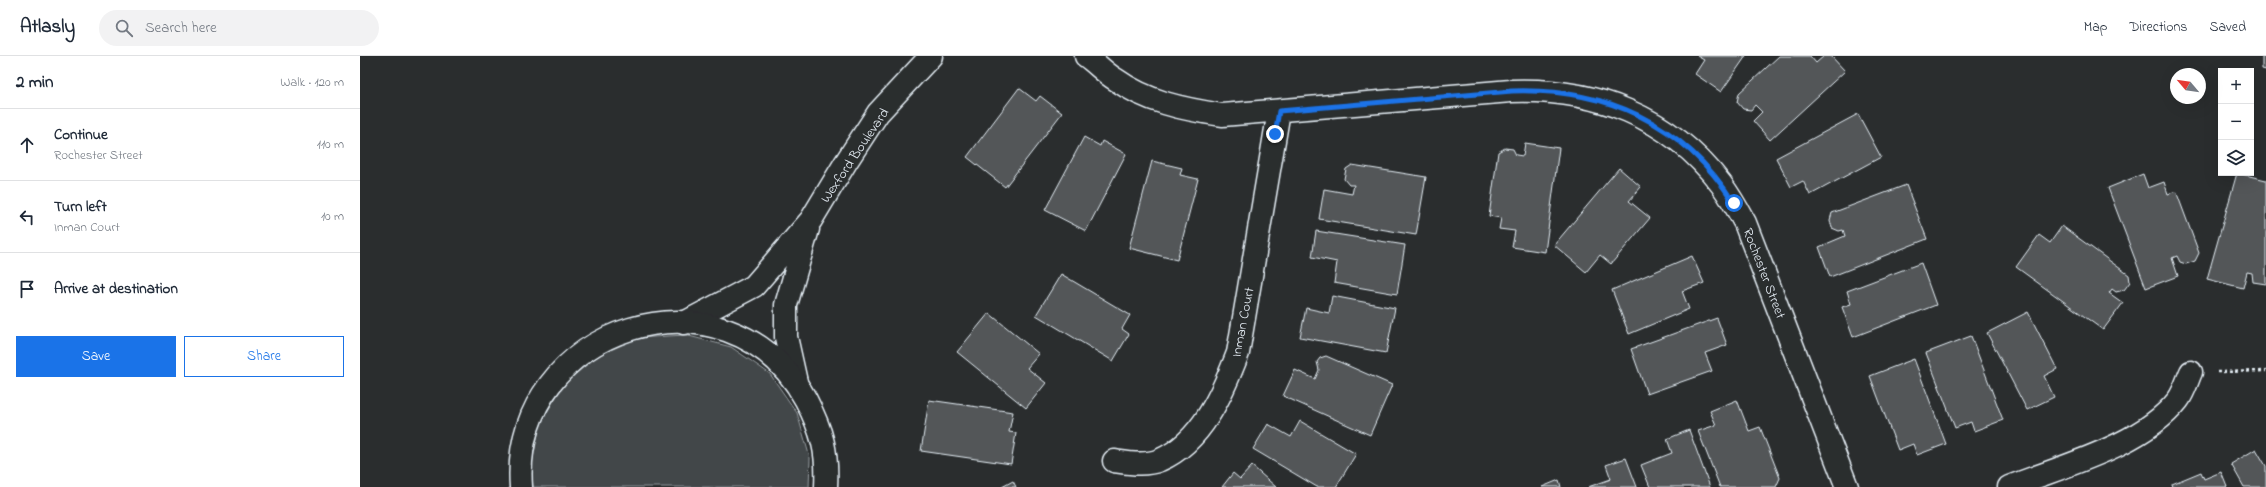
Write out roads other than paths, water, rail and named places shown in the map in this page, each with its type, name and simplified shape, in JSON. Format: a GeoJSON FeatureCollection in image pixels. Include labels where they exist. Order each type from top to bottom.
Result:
{"type":"FeatureCollection","features":[{"type":"Feature","properties":{"kind":"street","name":"Wexford Boulevard"},"geometry":{"type":"LineString","coordinates":[[684,323],[754,286],[811,220],[878,113],[931,56]]}},
{"type":"Feature","properties":{"kind":"street","name":"Rochester Street"},"geometry":{"type":"LineString","coordinates":[[1086,56],[1115,79],[1144,96],[1183,109],[1222,115],[1512,91],[1544,90],[1585,96],[1625,109],[1662,128],[1691,151],[1722,184],[1745,223],[1847,487]]}},
{"type":"Feature","properties":{"kind":"street","name":"Inman Court"},"geometry":{"type":"LineString","coordinates":[[1114,461],[1136,464],[1159,460],[1179,449],[1204,422],[1224,389],[1238,353],[1279,111]]}},
{"type":"Feature","properties":{"kind":"street","name":"Wexford Boulevard"},"geometry":{"type":"LineString","coordinates":[[796,382],[786,337],[786,305],[811,220]]}},
{"type":"Feature","properties":{"kind":"street"},"geometry":{"type":"LineString","coordinates":[[521,487],[520,464],[529,422],[550,384],[580,353],[618,332],[659,322],[702,324],[743,338],[776,360],[796,382],[820,426],[827,465],[826,487]]}},
{"type":"Feature","properties":{"kind":"street"},"geometry":{"type":"LineString","coordinates":[[2009,487],[2125,442],[2152,425],[2178,399],[2191,372]]}}]}
